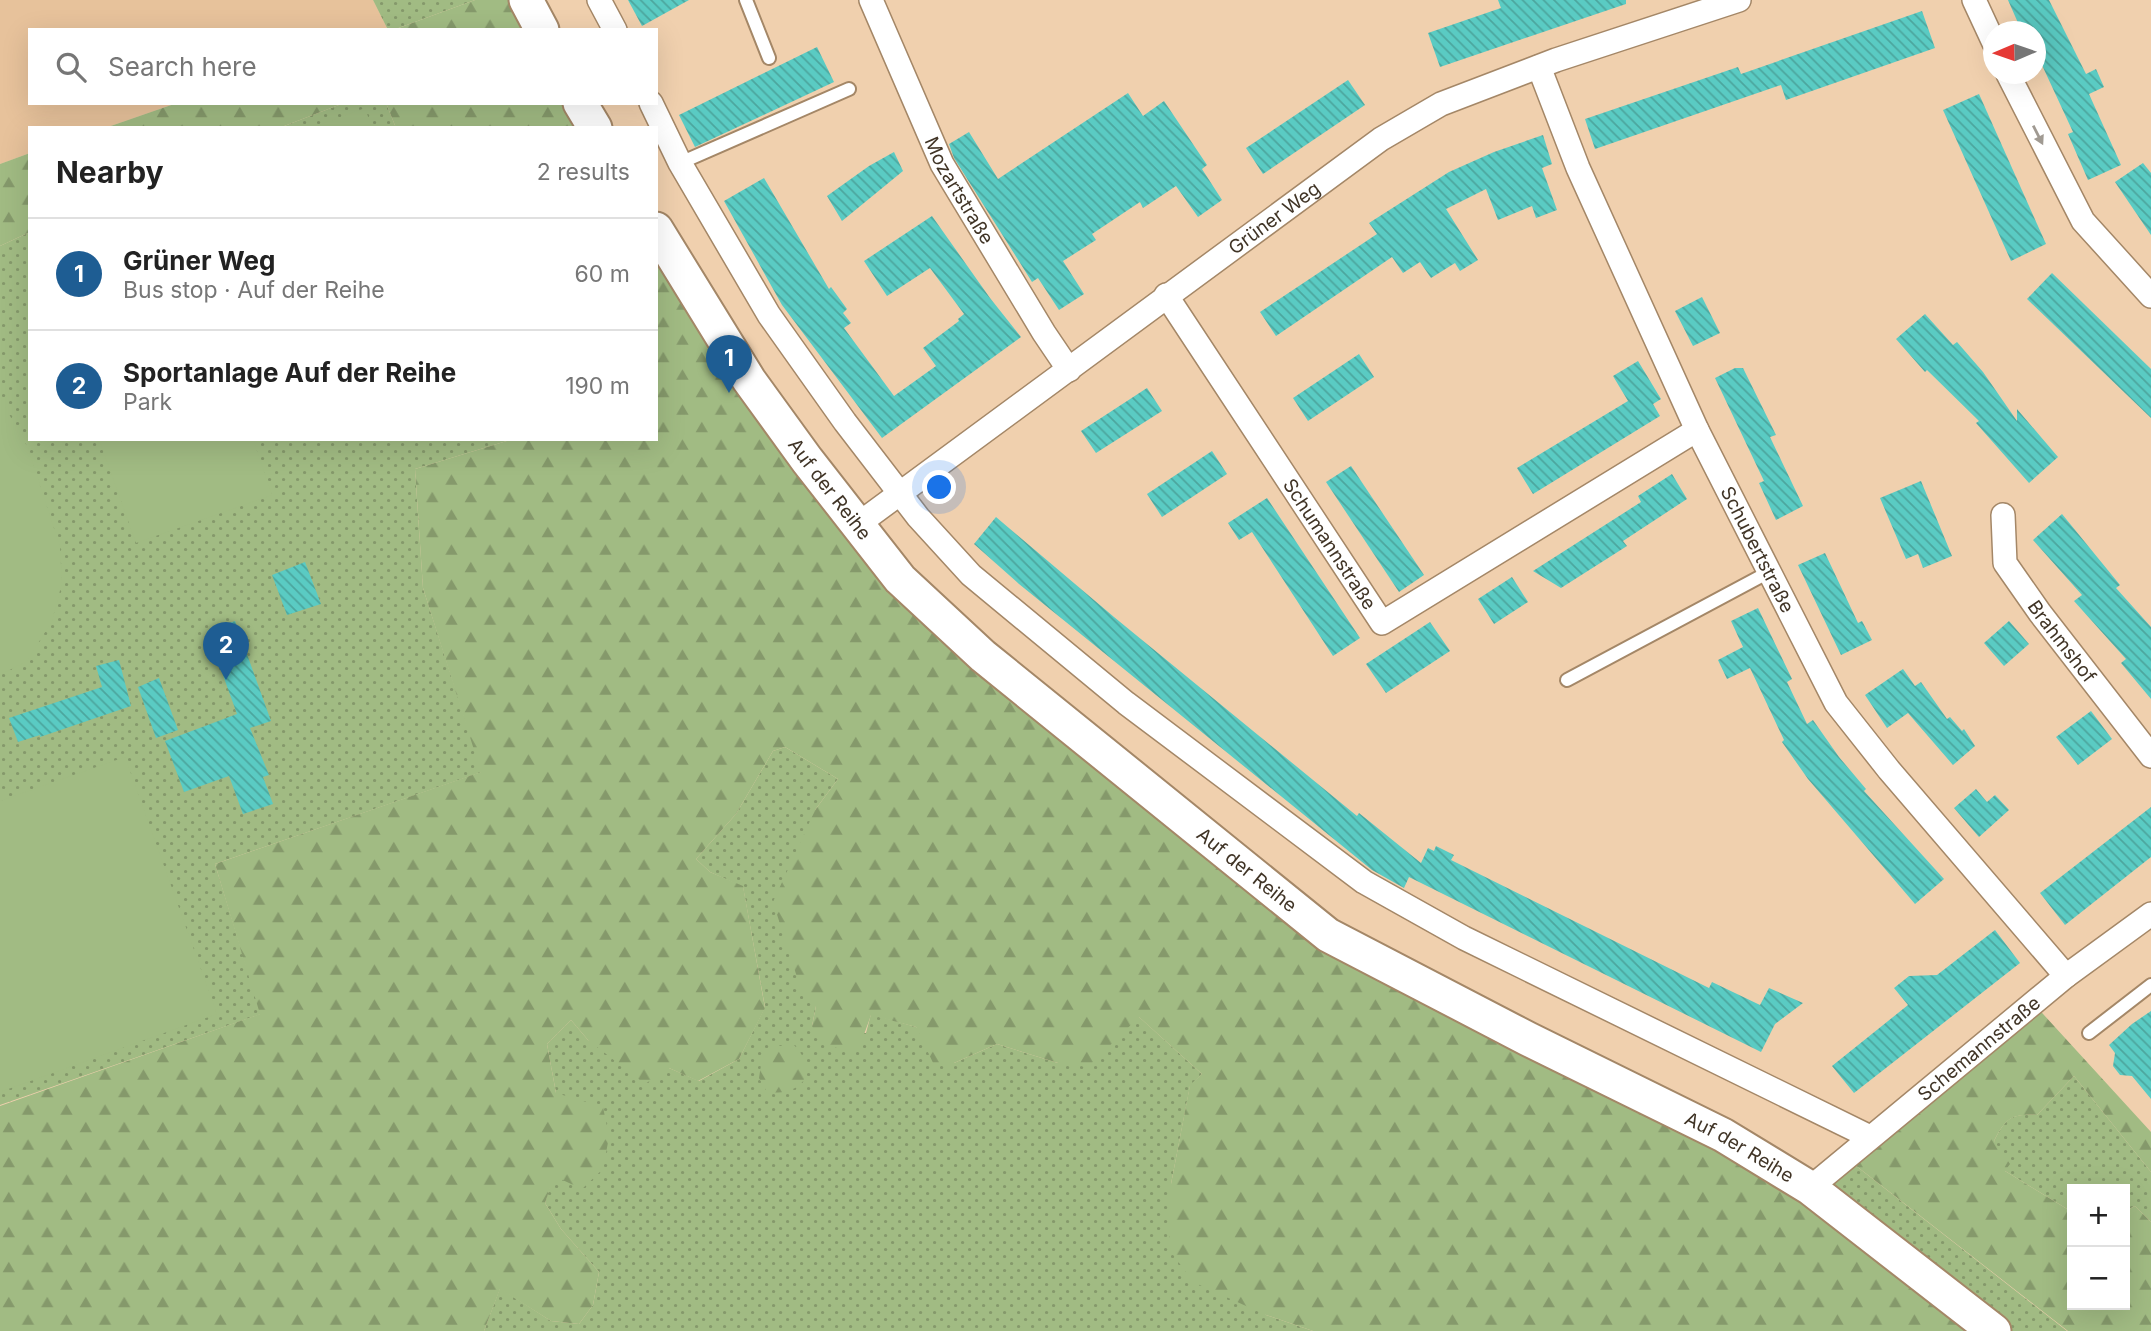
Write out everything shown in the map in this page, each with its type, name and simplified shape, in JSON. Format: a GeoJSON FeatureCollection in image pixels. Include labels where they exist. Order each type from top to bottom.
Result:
{"type":"FeatureCollection","features":[{"type":"Feature","properties":{"kind":"main road"},"geometry":{"type":"LineString","coordinates":[[526,0],[541,28]]}},
{"type":"Feature","properties":{"kind":"main road"},"geometry":{"type":"LineString","coordinates":[[581,105],[594,126]]}},
{"type":"Feature","properties":{"kind":"main road","name":"Auf der Reihe"},"geometry":{"type":"LineString","coordinates":[[658,232],[749,380],[857,525],[900,579],[984,656],[1328,934],[1528,1039],[1723,1135],[1810,1188],[1994,1331]]}},
{"type":"Feature","properties":{"kind":"street"},"geometry":{"type":"LineString","coordinates":[[599,0],[614,28]]}},
{"type":"Feature","properties":{"kind":"street","name":"Mozartstraße"},"geometry":{"type":"LineString","coordinates":[[871,0],[943,164],[1069,370]]}},
{"type":"Feature","properties":{"kind":"street","name":"Grüner Weg"},"geometry":{"type":"LineString","coordinates":[[857,525],[1381,139],[1441,104],[1539,67],[1739,0]]}},
{"type":"Feature","properties":{"kind":"street"},"geometry":{"type":"LineString","coordinates":[[1974,0],[1983,21]]}},
{"type":"Feature","properties":{"kind":"street","name":"Schubertstraße"},"geometry":{"type":"LineString","coordinates":[[1539,67],[1578,168],[1697,430],[1836,703],[1889,770],[2066,976]]}},
{"type":"Feature","properties":{"kind":"street"},"geometry":{"type":"LineString","coordinates":[[2013,84],[2083,221],[2151,296]]}},
{"type":"Feature","properties":{"kind":"street"},"geometry":{"type":"LineString","coordinates":[[652,105],[680,163],[769,315],[901,495],[926,527],[971,575],[1126,703],[1364,882],[1464,938],[1870,1137]]}},
{"type":"Feature","properties":{"kind":"street","name":"Schumannstraße"},"geometry":{"type":"LineString","coordinates":[[1166,295],[1382,623],[1697,430]]}},
{"type":"Feature","properties":{"kind":"street","name":"Brahmshof"},"geometry":{"type":"LineString","coordinates":[[2003,515],[2005,563],[2040,613],[2151,756]]}},
{"type":"Feature","properties":{"kind":"street","name":"Schemannstraße"},"geometry":{"type":"LineString","coordinates":[[1810,1188],[2066,976],[2151,914]]}},
{"type":"Feature","properties":{"kind":"lane"},"geometry":{"type":"LineString","coordinates":[[746,0],[769,58]]}},
{"type":"Feature","properties":{"kind":"lane"},"geometry":{"type":"LineString","coordinates":[[680,163],[849,89]]}},
{"type":"Feature","properties":{"kind":"lane"},"geometry":{"type":"LineString","coordinates":[[1567,680],[1769,572]]}},
{"type":"Feature","properties":{"kind":"lane"},"geometry":{"type":"LineString","coordinates":[[2089,1033],[2151,985]]}},
{"type":"Feature","properties":{"kind":"shaded area"},"geometry":{"type":"Polygon","coordinates":[[[0,0],[373,0],[387,28],[28,28],[28,105],[171,105],[111,126],[28,126],[28,154],[0,164],[0,0]]]}},
{"type":"Feature","properties":{"kind":"green space"},"geometry":{"type":"Polygon","coordinates":[[[373,0],[475,0],[398,28],[387,28],[373,0]]]}},
{"type":"Feature","properties":{"kind":"green space"},"geometry":{"type":"Polygon","coordinates":[[[475,0],[519,0],[534,28],[398,28],[475,0]]]}},
{"type":"Feature","properties":{"kind":"green space"},"geometry":{"type":"Polygon","coordinates":[[[171,105],[339,105],[284,126],[111,126],[171,105]]]}},
{"type":"Feature","properties":{"kind":"green space"},"geometry":{"type":"Polygon","coordinates":[[[339,105],[387,105],[395,126],[284,126],[339,105]]]}},
{"type":"Feature","properties":{"kind":"green space"},"geometry":{"type":"Polygon","coordinates":[[[387,105],[576,105],[589,126],[395,126],[387,105]]]}},
{"type":"Feature","properties":{"kind":"green space"},"geometry":{"type":"Polygon","coordinates":[[[365,108],[371,126],[316,126],[365,108]]]}},
{"type":"Feature","properties":{"kind":"green space"},"geometry":{"type":"Polygon","coordinates":[[[28,154],[28,233],[0,246],[0,164],[28,154]]]}},
{"type":"Feature","properties":{"kind":"green space"},"geometry":{"type":"Polygon","coordinates":[[[28,233],[28,441],[506,441],[415,469],[423,588],[482,772],[215,864],[261,1014],[0,1105],[0,246],[28,233]]]}},
{"type":"Feature","properties":{"kind":"green space"},"geometry":{"type":"Polygon","coordinates":[[[658,241],[893,581],[1240,872],[1723,1137],[1992,1331],[1313,1331],[1266,1315],[1193,1282],[1169,1249],[1171,1184],[1190,1085],[1202,1074],[1139,1017],[1088,1067],[1058,1063],[997,1044],[954,1063],[935,1067],[916,1027],[871,1015],[863,1036],[855,1047],[842,1049],[820,1042],[812,1026],[816,1006],[804,999],[773,902],[815,810],[838,779],[785,747],[773,751],[736,814],[696,859],[710,872],[743,886],[765,1008],[739,1059],[698,1081],[669,1068],[645,1084],[588,1040],[571,1020],[547,1044],[556,1093],[603,1107],[609,1137],[603,1169],[582,1189],[554,1176],[545,1203],[561,1229],[599,1272],[593,1305],[579,1324],[551,1321],[500,1289],[484,1331],[0,1331],[0,1106],[260,1014],[215,864],[481,772],[423,588],[415,469],[506,441],[658,441],[658,241]]]}},
{"type":"Feature","properties":{"kind":"green space"},"geometry":{"type":"Polygon","coordinates":[[[0,398],[28,448],[60,547],[62,583],[52,621],[27,661],[0,675],[0,398]]]}},
{"type":"Feature","properties":{"kind":"green space"},"geometry":{"type":"Polygon","coordinates":[[[100,441],[254,441],[272,495],[136,543],[100,441]]]}},
{"type":"Feature","properties":{"kind":"green space"},"geometry":{"type":"Polygon","coordinates":[[[785,747],[838,779],[815,810],[816,1006],[812,1026],[866,1033],[871,1014],[916,1027],[954,1063],[997,1044],[1058,1063],[1138,1016],[1202,1074],[1190,1086],[1171,1184],[1266,1315],[1313,1331],[484,1331],[500,1288],[551,1321],[579,1324],[593,1305],[599,1272],[561,1229],[545,1203],[553,1175],[556,1093],[547,1044],[571,1020],[588,1040],[699,1081],[739,1059],[765,1007],[743,887],[710,872],[696,859],[736,814],[773,751],[785,747]]]}},
{"type":"Feature","properties":{"kind":"green space"},"geometry":{"type":"Polygon","coordinates":[[[125,757],[217,1014],[0,1092],[0,801],[125,757]]]}},
{"type":"Feature","properties":{"kind":"green space"},"geometry":{"type":"Polygon","coordinates":[[[2033,1003],[2151,1132],[2151,1172],[2074,1076],[2037,1115],[2021,1115],[2006,1122],[1994,1141],[2010,1164],[2005,1171],[2067,1209],[2067,1310],[2130,1310],[2130,1208],[2135,1206],[2151,1222],[2151,1331],[2068,1331],[1855,1165],[2033,1003]]]}},
{"type":"Feature","properties":{"kind":"green space"},"geometry":{"type":"Polygon","coordinates":[[[794,1045],[806,1065],[803,1080],[789,1090],[767,1092],[759,1078],[763,1053],[779,1046],[794,1045]]]}},
{"type":"Feature","properties":{"kind":"green space"},"geometry":{"type":"Polygon","coordinates":[[[2074,1076],[2151,1172],[2151,1222],[2135,1206],[2130,1208],[2130,1184],[2067,1184],[2067,1209],[2005,1171],[1994,1141],[2002,1127],[2015,1117],[2037,1115],[2074,1076]]]}},
{"type":"Feature","properties":{"kind":"green space"},"geometry":{"type":"Polygon","coordinates":[[[1855,1165],[2067,1331],[1992,1331],[1809,1189],[1855,1165]]]}},
{"type":"Feature","properties":{"kind":"building"},"geometry":{"type":"Polygon","coordinates":[[[628,0],[689,0],[642,26],[628,0]]]}},
{"type":"Feature","properties":{"kind":"building"},"geometry":{"type":"Polygon","coordinates":[[[1498,0],[1626,0],[1626,4],[1440,67],[1428,33],[1501,8],[1498,0]]]}},
{"type":"Feature","properties":{"kind":"building"},"geometry":{"type":"Polygon","coordinates":[[[2008,0],[2049,0],[2086,74],[2096,69],[2104,87],[2089,94],[2121,165],[2088,180],[2068,134],[2073,132],[2046,74],[2046,21],[2017,21],[2008,0]]]}},
{"type":"Feature","properties":{"kind":"building"},"geometry":{"type":"Polygon","coordinates":[[[1922,11],[1935,48],[1786,100],[1781,85],[1595,149],[1585,119],[1738,67],[1741,74],[1922,11]]]}},
{"type":"Feature","properties":{"kind":"building"},"geometry":{"type":"Polygon","coordinates":[[[817,47],[834,82],[695,147],[679,115],[817,47]]]}},
{"type":"Feature","properties":{"kind":"building"},"geometry":{"type":"Polygon","coordinates":[[[1348,80],[1365,105],[1263,174],[1246,148],[1348,80]]]}},
{"type":"Feature","properties":{"kind":"building"},"geometry":{"type":"Polygon","coordinates":[[[1128,93],[1143,116],[1164,101],[1207,165],[1202,169],[1222,200],[1198,217],[1176,186],[1143,208],[1140,202],[1092,234],[1096,240],[1063,261],[1084,294],[1059,310],[1038,278],[1032,282],[954,158],[949,144],[969,132],[998,179],[1128,93]]]}},
{"type":"Feature","properties":{"kind":"building"},"geometry":{"type":"Polygon","coordinates":[[[1979,94],[2046,244],[2011,261],[1943,110],[1979,94]]]}},
{"type":"Feature","properties":{"kind":"building"},"geometry":{"type":"Polygon","coordinates":[[[1543,135],[1552,164],[1542,168],[1557,210],[1536,218],[1532,206],[1498,220],[1486,189],[1446,209],[1478,260],[1460,271],[1455,263],[1431,278],[1420,262],[1403,273],[1392,257],[1276,336],[1260,312],[1377,234],[1369,223],[1449,172],[1494,152],[1543,135]]]}},
{"type":"Feature","properties":{"kind":"building"},"geometry":{"type":"Polygon","coordinates":[[[894,152],[903,171],[842,221],[827,196],[894,152]]]}},
{"type":"Feature","properties":{"kind":"building"},"geometry":{"type":"Polygon","coordinates":[[[2143,163],[2151,173],[2151,235],[2115,182],[2143,163]]]}},
{"type":"Feature","properties":{"kind":"building"},"geometry":{"type":"Polygon","coordinates":[[[764,178],[829,289],[831,287],[847,309],[843,313],[851,323],[844,328],[894,396],[936,366],[923,348],[959,321],[964,314],[930,268],[887,296],[864,261],[932,216],[1021,337],[882,438],[782,305],[724,201],[764,178]]]}},
{"type":"Feature","properties":{"kind":"building"},"geometry":{"type":"Polygon","coordinates":[[[2052,273],[2151,369],[2151,418],[2027,299],[2052,273]]]}},
{"type":"Feature","properties":{"kind":"building"},"geometry":{"type":"Polygon","coordinates":[[[1702,297],[1720,333],[1693,346],[1675,311],[1702,297]]]}},
{"type":"Feature","properties":{"kind":"building"},"geometry":{"type":"Polygon","coordinates":[[[1925,314],[1953,345],[1957,342],[1983,372],[2017,421],[2017,409],[2058,457],[2029,483],[1976,423],[1979,421],[1927,370],[1925,372],[1896,339],[1925,314]]]}},
{"type":"Feature","properties":{"kind":"building"},"geometry":{"type":"Polygon","coordinates":[[[1359,354],[1374,377],[1308,421],[1293,398],[1359,354]]]}},
{"type":"Feature","properties":{"kind":"building"},"geometry":{"type":"Polygon","coordinates":[[[1638,361],[1661,399],[1653,404],[1660,416],[1533,494],[1517,468],[1628,401],[1613,376],[1638,361]]]}},
{"type":"Feature","properties":{"kind":"building"},"geometry":{"type":"Polygon","coordinates":[[[1735,368],[1743,368],[1776,435],[1770,437],[1803,506],[1776,520],[1759,483],[1764,481],[1715,378],[1735,368]]]}},
{"type":"Feature","properties":{"kind":"building"},"geometry":{"type":"Polygon","coordinates":[[[1147,388],[1162,411],[1096,453],[1081,431],[1147,388]]]}},
{"type":"Feature","properties":{"kind":"building"},"geometry":{"type":"Polygon","coordinates":[[[1212,451],[1227,474],[1162,517],[1147,494],[1212,451]]]}},
{"type":"Feature","properties":{"kind":"building"},"geometry":{"type":"Polygon","coordinates":[[[1351,466],[1424,575],[1399,592],[1326,482],[1351,466]]]}},
{"type":"Feature","properties":{"kind":"building"},"geometry":{"type":"Polygon","coordinates":[[[1672,474],[1687,499],[1623,541],[1627,546],[1561,588],[1533,571],[1641,502],[1638,496],[1672,474]]]}},
{"type":"Feature","properties":{"kind":"building"},"geometry":{"type":"Polygon","coordinates":[[[1921,481],[1952,556],[1923,568],[1918,554],[1906,559],[1880,498],[1921,481]]]}},
{"type":"Feature","properties":{"kind":"building"},"geometry":{"type":"Polygon","coordinates":[[[1267,498],[1360,638],[1333,656],[1252,532],[1239,540],[1228,523],[1267,498]]]}},
{"type":"Feature","properties":{"kind":"building"},"geometry":{"type":"Polygon","coordinates":[[[2062,514],[2120,585],[2116,588],[2151,627],[2151,699],[2121,663],[2126,659],[2074,601],[2082,595],[2033,540],[2062,514]]]}},
{"type":"Feature","properties":{"kind":"building"},"geometry":{"type":"Polygon","coordinates":[[[996,517],[1357,816],[1359,813],[1421,863],[1428,848],[1434,851],[1436,846],[1454,855],[1451,860],[1709,988],[1712,982],[1760,1005],[1769,988],[1803,1003],[1775,1024],[1761,1052],[1409,877],[1404,888],[1372,870],[1019,584],[974,544],[996,517]]]}},
{"type":"Feature","properties":{"kind":"building"},"geometry":{"type":"Polygon","coordinates":[[[1825,553],[1858,623],[1862,621],[1872,640],[1841,655],[1798,565],[1825,553]]]}},
{"type":"Feature","properties":{"kind":"building"},"geometry":{"type":"Polygon","coordinates":[[[305,562],[321,604],[287,615],[272,575],[305,562]]]}},
{"type":"Feature","properties":{"kind":"building"},"geometry":{"type":"Polygon","coordinates":[[[1512,577],[1528,602],[1494,624],[1478,599],[1512,577]]]}},
{"type":"Feature","properties":{"kind":"building"},"geometry":{"type":"Polygon","coordinates":[[[1758,608],[1792,679],[1787,682],[1807,724],[1813,720],[1866,789],[1864,791],[1944,879],[1915,904],[1808,779],[1782,742],[1784,740],[1750,668],[1727,679],[1718,660],[1743,647],[1731,621],[1758,608]]]}},
{"type":"Feature","properties":{"kind":"building"},"geometry":{"type":"Polygon","coordinates":[[[235,621],[271,721],[250,728],[269,775],[263,777],[273,804],[243,814],[229,776],[184,792],[165,741],[237,714],[207,631],[235,621]]]}},
{"type":"Feature","properties":{"kind":"building"},"geometry":{"type":"Polygon","coordinates":[[[2009,621],[2029,644],[2004,666],[1984,643],[2009,621]]]}},
{"type":"Feature","properties":{"kind":"building"},"geometry":{"type":"Polygon","coordinates":[[[1430,622],[1450,651],[1386,693],[1366,664],[1430,622]]]}},
{"type":"Feature","properties":{"kind":"building"},"geometry":{"type":"Polygon","coordinates":[[[119,660],[131,706],[18,742],[9,718],[102,687],[96,666],[119,660]]]}},
{"type":"Feature","properties":{"kind":"building"},"geometry":{"type":"Polygon","coordinates":[[[1903,669],[1915,686],[1921,682],[1947,719],[1950,717],[1962,731],[1964,729],[1975,746],[1953,765],[1908,713],[1887,728],[1865,695],[1903,669]]]}},
{"type":"Feature","properties":{"kind":"building"},"geometry":{"type":"Polygon","coordinates":[[[159,678],[178,730],[156,738],[138,687],[159,678]]]}},
{"type":"Feature","properties":{"kind":"building"},"geometry":{"type":"Polygon","coordinates":[[[2091,711],[2112,739],[2078,765],[2056,737],[2091,711]]]}},
{"type":"Feature","properties":{"kind":"building"},"geometry":{"type":"Polygon","coordinates":[[[1976,789],[1987,802],[1995,795],[2009,810],[1979,837],[1954,808],[1976,789]]]}},
{"type":"Feature","properties":{"kind":"building"},"geometry":{"type":"Polygon","coordinates":[[[2151,807],[2151,857],[2065,925],[2040,893],[2151,807]]]}},
{"type":"Feature","properties":{"kind":"building"},"geometry":{"type":"Polygon","coordinates":[[[1995,930],[2020,963],[1854,1093],[1832,1066],[1908,1005],[1894,988],[1909,976],[1937,975],[1995,930]]]}},
{"type":"Feature","properties":{"kind":"building"},"geometry":{"type":"Polygon","coordinates":[[[2151,1011],[2151,1099],[2132,1076],[2120,1075],[2113,1066],[2115,1053],[2109,1045],[2151,1011]]]}},
{"type":"Feature","properties":{"kind":"place","name":"Grüner Weg"},"geometry":{"type":"Point","coordinates":[729,393]}},
{"type":"Feature","properties":{"kind":"place","name":"Sportanlage Auf der Reihe"},"geometry":{"type":"Point","coordinates":[226,680]}}]}
